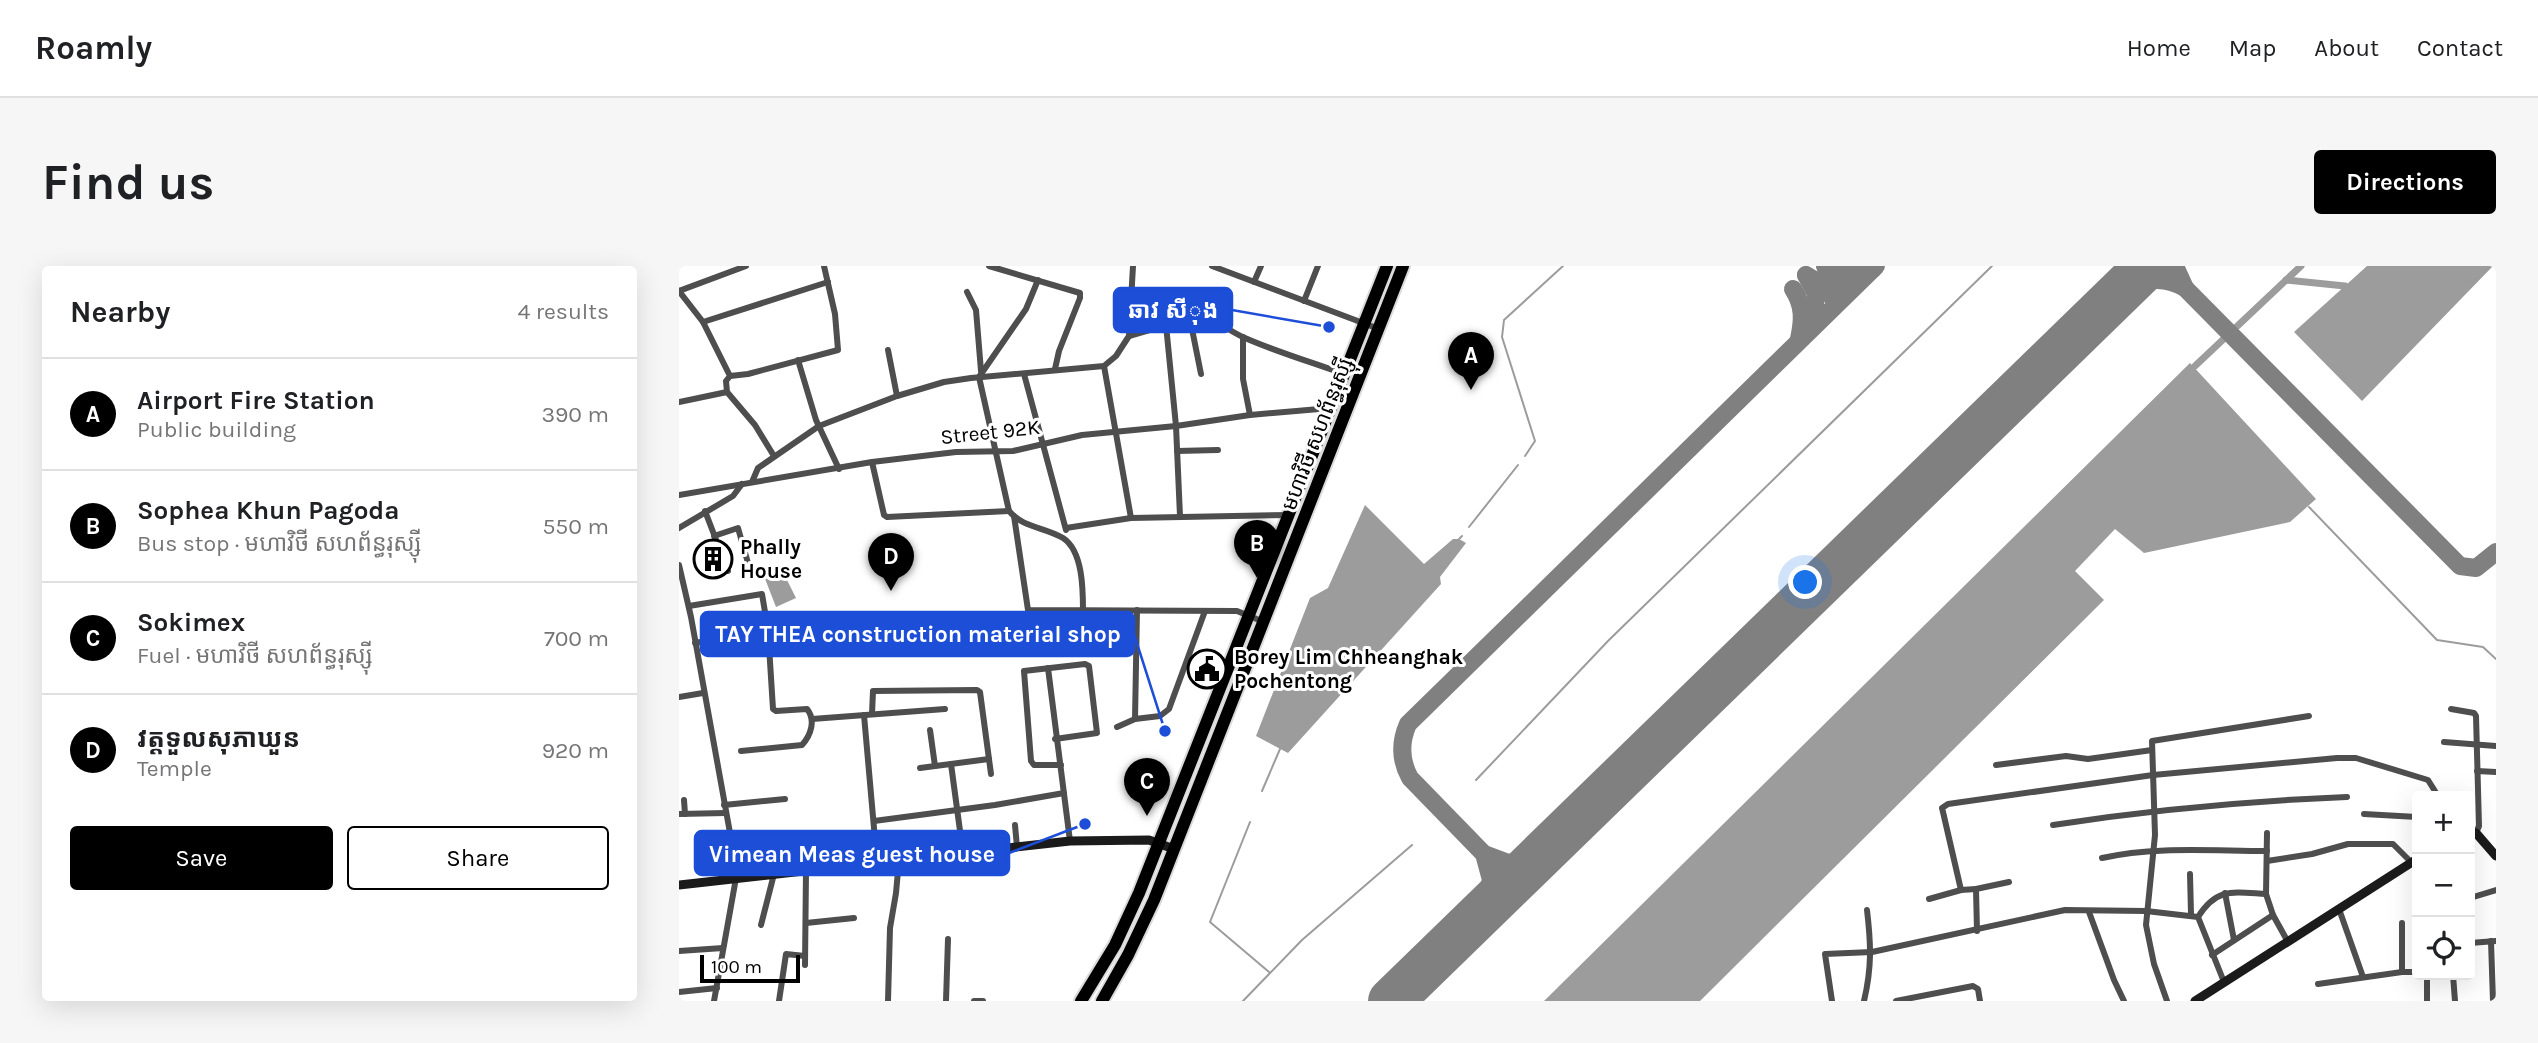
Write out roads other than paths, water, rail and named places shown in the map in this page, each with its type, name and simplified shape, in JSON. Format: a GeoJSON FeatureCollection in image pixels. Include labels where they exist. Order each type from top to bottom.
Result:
{"type":"FeatureCollection","features":[{"type":"Feature","properties":{"kind":"highway","name":"មហាវិថី សហព័ន្ធរុស្ស៊ី"},"geometry":{"type":"LineString","coordinates":[[1080,1001],[1124,927],[1159,844],[1387,266]]}},
{"type":"Feature","properties":{"kind":"highway","name":"មហាវិថី សហព័ន្ធរុស្ស៊ី"},"geometry":{"type":"LineString","coordinates":[[1101,1001],[1137,937],[1174,849],[1403,266]]}},
{"type":"Feature","properties":{"kind":"street"},"geometry":{"type":"LineString","coordinates":[[730,376],[703,322],[679,291],[746,266]]}},
{"type":"Feature","properties":{"kind":"street"},"geometry":{"type":"LineString","coordinates":[[774,456],[755,425],[727,392],[726,381],[730,376],[748,374],[838,350],[835,314],[824,266]]}},
{"type":"Feature","properties":{"kind":"street"},"geometry":{"type":"LineString","coordinates":[[989,266],[1080,293],[1055,369]]}},
{"type":"Feature","properties":{"kind":"street"},"geometry":{"type":"LineString","coordinates":[[1025,276],[1028,266]]}},
{"type":"Feature","properties":{"kind":"street"},"geometry":{"type":"LineString","coordinates":[[752,482],[758,468],[819,426],[898,396],[980,374],[1024,374],[1104,366],[1116,356],[1129,336],[1133,266]]}},
{"type":"Feature","properties":{"kind":"street"},"geometry":{"type":"LineString","coordinates":[[1212,266],[1379,329]]}},
{"type":"Feature","properties":{"kind":"street"},"geometry":{"type":"LineString","coordinates":[[1254,282],[1261,266]]}},
{"type":"Feature","properties":{"kind":"street"},"geometry":{"type":"LineString","coordinates":[[1304,301],[1318,266]]}},
{"type":"Feature","properties":{"kind":"street"},"geometry":{"type":"LineString","coordinates":[[980,374],[1026,309],[1038,280]]}},
{"type":"Feature","properties":{"kind":"street"},"geometry":{"type":"LineString","coordinates":[[703,322],[828,282]]}},
{"type":"Feature","properties":{"kind":"street"},"geometry":{"type":"LineString","coordinates":[[967,292],[976,310],[980,374],[994,452],[1011,513],[1028,610],[1237,611],[1264,622]]}},
{"type":"Feature","properties":{"kind":"street"},"geometry":{"type":"LineString","coordinates":[[1129,336],[1189,318],[1203,317],[1243,337],[1344,374]]}},
{"type":"Feature","properties":{"kind":"street"},"geometry":{"type":"LineString","coordinates":[[1189,318],[1201,374]]}},
{"type":"Feature","properties":{"kind":"street"},"geometry":{"type":"LineString","coordinates":[[1166,325],[1176,426],[1180,516]]}},
{"type":"Feature","properties":{"kind":"street"},"geometry":{"type":"LineString","coordinates":[[1243,337],[1243,379],[1251,415]]}},
{"type":"Feature","properties":{"kind":"street"},"geometry":{"type":"LineString","coordinates":[[888,350],[898,396]]}},
{"type":"Feature","properties":{"kind":"street"},"geometry":{"type":"LineString","coordinates":[[798,360],[807,395],[839,469]]}},
{"type":"Feature","properties":{"kind":"street"},"geometry":{"type":"LineString","coordinates":[[1104,366],[1131,518]]}},
{"type":"Feature","properties":{"kind":"street"},"geometry":{"type":"LineString","coordinates":[[1024,374],[1066,528],[1064,539],[1080,571],[1083,611]]}},
{"type":"Feature","properties":{"kind":"street"},"geometry":{"type":"LineString","coordinates":[[679,402],[727,392]]}},
{"type":"Feature","properties":{"kind":"street","name":"Street 92K"},"geometry":{"type":"LineString","coordinates":[[679,495],[872,462],[1045,445],[1082,435],[1331,408],[1346,413]]}},
{"type":"Feature","properties":{"kind":"street"},"geometry":{"type":"LineString","coordinates":[[1177,452],[1218,450]]}},
{"type":"Feature","properties":{"kind":"street"},"geometry":{"type":"LineString","coordinates":[[872,462],[884,515],[887,517],[1011,513],[1035,529],[1064,539]]}},
{"type":"Feature","properties":{"kind":"street"},"geometry":{"type":"LineString","coordinates":[[679,527],[733,496],[742,484]]}},
{"type":"Feature","properties":{"kind":"street"},"geometry":{"type":"LineString","coordinates":[[705,510],[728,571]]}},
{"type":"Feature","properties":{"kind":"street"},"geometry":{"type":"LineString","coordinates":[[1066,528],[1131,518],[1289,515]]}},
{"type":"Feature","properties":{"kind":"street"},"geometry":{"type":"LineString","coordinates":[[715,536],[738,528],[748,563]]}},
{"type":"Feature","properties":{"kind":"street"},"geometry":{"type":"LineString","coordinates":[[679,565],[682,588],[689,606],[736,878],[714,1001]]}},
{"type":"Feature","properties":{"kind":"street"},"geometry":{"type":"LineString","coordinates":[[689,606],[762,594],[768,630],[773,709],[810,711],[810,737],[802,745],[741,751]]}},
{"type":"Feature","properties":{"kind":"street"},"geometry":{"type":"LineString","coordinates":[[1135,719],[1137,610]]}},
{"type":"Feature","properties":{"kind":"street"},"geometry":{"type":"LineString","coordinates":[[1117,727],[1135,719],[1160,716],[1170,709],[1205,611]]}},
{"type":"Feature","properties":{"kind":"street"},"geometry":{"type":"LineString","coordinates":[[695,643],[768,630]]}},
{"type":"Feature","properties":{"kind":"street"},"geometry":{"type":"LineString","coordinates":[[1055,739],[1097,733],[1089,666],[1085,664],[1027,669],[1023,674],[1030,757],[1034,765],[1061,765]]}},
{"type":"Feature","properties":{"kind":"street"},"geometry":{"type":"LineString","coordinates":[[1048,668],[1070,841]]}},
{"type":"Feature","properties":{"kind":"street"},"geometry":{"type":"LineString","coordinates":[[877,862],[868,714],[873,691],[977,690],[991,774]]}},
{"type":"Feature","properties":{"kind":"street"},"geometry":{"type":"LineString","coordinates":[[679,697],[703,693]]}},
{"type":"Feature","properties":{"kind":"street"},"geometry":{"type":"LineString","coordinates":[[812,719],[945,709]]}},
{"type":"Feature","properties":{"kind":"street"},"geometry":{"type":"LineString","coordinates":[[2451,709],[2474,713],[2476,716],[2479,826],[2475,831]]}},
{"type":"Feature","properties":{"kind":"street"},"geometry":{"type":"LineString","coordinates":[[2167,1001],[2154,964],[2146,925],[2154,851],[2151,741],[2234,730],[2308,716]]}},
{"type":"Feature","properties":{"kind":"street"},"geometry":{"type":"LineString","coordinates":[[930,730],[935,766]]}},
{"type":"Feature","properties":{"kind":"street"},"geometry":{"type":"LineString","coordinates":[[2444,742],[2496,746]]}},
{"type":"Feature","properties":{"kind":"street"},"geometry":{"type":"LineString","coordinates":[[1996,765],[2066,756],[2088,759],[2151,750]]}},
{"type":"Feature","properties":{"kind":"street"},"geometry":{"type":"LineString","coordinates":[[1961,890],[1943,811],[1945,806],[2153,775],[2357,758],[2428,780],[2435,791]]}},
{"type":"Feature","properties":{"kind":"street"},"geometry":{"type":"LineString","coordinates":[[920,768],[989,759]]}},
{"type":"Feature","properties":{"kind":"street"},"geometry":{"type":"LineString","coordinates":[[951,764],[963,853]]}},
{"type":"Feature","properties":{"kind":"street"},"geometry":{"type":"LineString","coordinates":[[2477,771],[2496,772]]}},
{"type":"Feature","properties":{"kind":"street"},"geometry":{"type":"LineString","coordinates":[[874,821],[1064,793]]}},
{"type":"Feature","properties":{"kind":"street"},"geometry":{"type":"LineString","coordinates":[[2053,825],[2263,800],[2347,797]]}},
{"type":"Feature","properties":{"kind":"street"},"geometry":{"type":"LineString","coordinates":[[724,805],[785,799]]}},
{"type":"Feature","properties":{"kind":"street"},"geometry":{"type":"LineString","coordinates":[[684,800],[682,814],[726,813]]}},
{"type":"Feature","properties":{"kind":"street"},"geometry":{"type":"LineString","coordinates":[[2364,814],[2412,817]]}},
{"type":"Feature","properties":{"kind":"street"},"geometry":{"type":"LineString","coordinates":[[1015,825],[1017,847]]}},
{"type":"Feature","properties":{"kind":"street"},"geometry":{"type":"LineString","coordinates":[[2266,834],[2266,894],[2273,915],[2288,942]]}},
{"type":"Feature","properties":{"kind":"street"},"geometry":{"type":"LineString","coordinates":[[2475,835],[2496,856]]}},
{"type":"Feature","properties":{"kind":"street"},"geometry":{"type":"LineString","coordinates":[[761,925],[774,874],[771,840]]}},
{"type":"Feature","properties":{"kind":"street"},"geometry":{"type":"LineString","coordinates":[[679,886],[1070,841],[1149,840],[1174,849]]}},
{"type":"Feature","properties":{"kind":"street"},"geometry":{"type":"LineString","coordinates":[[2267,861],[2293,858],[2362,842],[2393,844],[2412,859]]}},
{"type":"Feature","properties":{"kind":"street"},"geometry":{"type":"LineString","coordinates":[[2102,858],[2154,851],[2266,851]]}},
{"type":"Feature","properties":{"kind":"street"},"geometry":{"type":"LineString","coordinates":[[888,1001],[890,928],[899,860]]}},
{"type":"Feature","properties":{"kind":"street"},"geometry":{"type":"LineString","coordinates":[[2200,1000],[2412,863]]}},
{"type":"Feature","properties":{"kind":"street"},"geometry":{"type":"LineString","coordinates":[[805,965],[806,871]]}},
{"type":"Feature","properties":{"kind":"street"},"geometry":{"type":"LineString","coordinates":[[2190,874],[2194,915],[2224,982]]}},
{"type":"Feature","properties":{"kind":"street"},"geometry":{"type":"LineString","coordinates":[[1929,899],[1961,890],[2009,882]]}},
{"type":"Feature","properties":{"kind":"street"},"geometry":{"type":"LineString","coordinates":[[1976,889],[1977,931]]}},
{"type":"Feature","properties":{"kind":"street"},"geometry":{"type":"LineString","coordinates":[[2475,896],[2496,890]]}},
{"type":"Feature","properties":{"kind":"street"},"geometry":{"type":"LineString","coordinates":[[1832,1001],[1825,954],[1872,952],[2065,910],[2146,911],[2194,915],[2209,900],[2225,893],[2266,894]]}},
{"type":"Feature","properties":{"kind":"street"},"geometry":{"type":"LineString","coordinates":[[2225,893],[2234,940]]}},
{"type":"Feature","properties":{"kind":"street"},"geometry":{"type":"LineString","coordinates":[[2339,909],[2363,977]]}},
{"type":"Feature","properties":{"kind":"street"},"geometry":{"type":"LineString","coordinates":[[1864,1001],[1871,973],[1872,952],[1867,910]]}},
{"type":"Feature","properties":{"kind":"street"},"geometry":{"type":"LineString","coordinates":[[2089,912],[2114,980],[2125,1001]]}},
{"type":"Feature","properties":{"kind":"street"},"geometry":{"type":"LineString","coordinates":[[2212,955],[2273,915]]}},
{"type":"Feature","properties":{"kind":"street"},"geometry":{"type":"LineString","coordinates":[[806,923],[854,918]]}},
{"type":"Feature","properties":{"kind":"street"},"geometry":{"type":"LineString","coordinates":[[2402,923],[2402,972]]}},
{"type":"Feature","properties":{"kind":"street"},"geometry":{"type":"LineString","coordinates":[[946,1001],[948,939]]}},
{"type":"Feature","properties":{"kind":"street"},"geometry":{"type":"LineString","coordinates":[[2475,943],[2493,941],[2493,1001]]}},
{"type":"Feature","properties":{"kind":"street"},"geometry":{"type":"LineString","coordinates":[[679,951],[723,948]]}},
{"type":"Feature","properties":{"kind":"street"},"geometry":{"type":"LineString","coordinates":[[779,1001],[786,954],[805,956]]}},
{"type":"Feature","properties":{"kind":"street"},"geometry":{"type":"LineString","coordinates":[[2318,984],[2412,972]]}},
{"type":"Feature","properties":{"kind":"street"},"geometry":{"type":"LineString","coordinates":[[2427,980],[2427,1001]]}},
{"type":"Feature","properties":{"kind":"street"},"geometry":{"type":"LineString","coordinates":[[2453,980],[2455,1001]]}},
{"type":"Feature","properties":{"kind":"street"},"geometry":{"type":"LineString","coordinates":[[1896,1001],[1973,986],[1978,989],[1980,1001]]}},
{"type":"Feature","properties":{"kind":"street"},"geometry":{"type":"LineString","coordinates":[[679,992],[717,988]]}},
{"type":"Feature","properties":{"kind":"street"},"geometry":{"type":"LineString","coordinates":[[974,1001],[983,1001]]}},
{"type":"Feature","properties":{"kind":"waterway"},"geometry":{"type":"LineString","coordinates":[[1525,456],[1535,441],[1502,337],[1504,320],[1563,266]]}},
{"type":"Feature","properties":{"kind":"waterway"},"geometry":{"type":"LineString","coordinates":[[1476,780],[1608,641],[1992,266]]}},
{"type":"Feature","properties":{"kind":"waterway"},"geometry":{"type":"LineString","coordinates":[[2195,366],[2301,266]]}},
{"type":"Feature","properties":{"kind":"waterway"},"geometry":{"type":"LineString","coordinates":[[2286,280],[2345,286]]}},
{"type":"Feature","properties":{"kind":"waterway"},"geometry":{"type":"LineString","coordinates":[[1469,527],[1518,465]]}},
{"type":"Feature","properties":{"kind":"waterway"},"geometry":{"type":"LineString","coordinates":[[2309,507],[2437,640],[2483,647],[2496,659]]}},
{"type":"Feature","properties":{"kind":"waterway"},"geometry":{"type":"LineString","coordinates":[[1459,539],[1462,536]]}},
{"type":"Feature","properties":{"kind":"waterway"},"geometry":{"type":"LineString","coordinates":[[1262,791],[1280,749]]}},
{"type":"Feature","properties":{"kind":"waterway"},"geometry":{"type":"LineString","coordinates":[[1250,822],[1210,922],[1269,972]]}},
{"type":"Feature","properties":{"kind":"waterway"},"geometry":{"type":"LineString","coordinates":[[1243,1001],[1302,940],[1412,845]]}},
{"type":"Feature","properties":{"kind":"place","name":"ឆាវ សីុង"},"geometry":{"type":"Point","coordinates":[1329,327]}},
{"type":"Feature","properties":{"kind":"place","name":"Airport Fire Station"},"geometry":{"type":"Point","coordinates":[1471,390]}},
{"type":"Feature","properties":{"kind":"place","name":"Phally House"},"geometry":{"type":"Point","coordinates":[713,559]}},
{"type":"Feature","properties":{"kind":"place","name":"Sophea Khun Pagoda"},"geometry":{"type":"Point","coordinates":[1257,578]}},
{"type":"Feature","properties":{"kind":"place","name":"វត្តទួលសុភាឃួន"},"geometry":{"type":"Point","coordinates":[891,591]}},
{"type":"Feature","properties":{"kind":"place","name":"Borey Lim Chheanghak Pochentong"},"geometry":{"type":"Point","coordinates":[1207,669]}},
{"type":"Feature","properties":{"kind":"place","name":"TAY THEA construction material shop"},"geometry":{"type":"Point","coordinates":[1165,731]}},
{"type":"Feature","properties":{"kind":"place","name":"Sokimex"},"geometry":{"type":"Point","coordinates":[1147,816]}},
{"type":"Feature","properties":{"kind":"place","name":"Vimean Meas guest house"},"geometry":{"type":"Point","coordinates":[1085,824]}}]}
